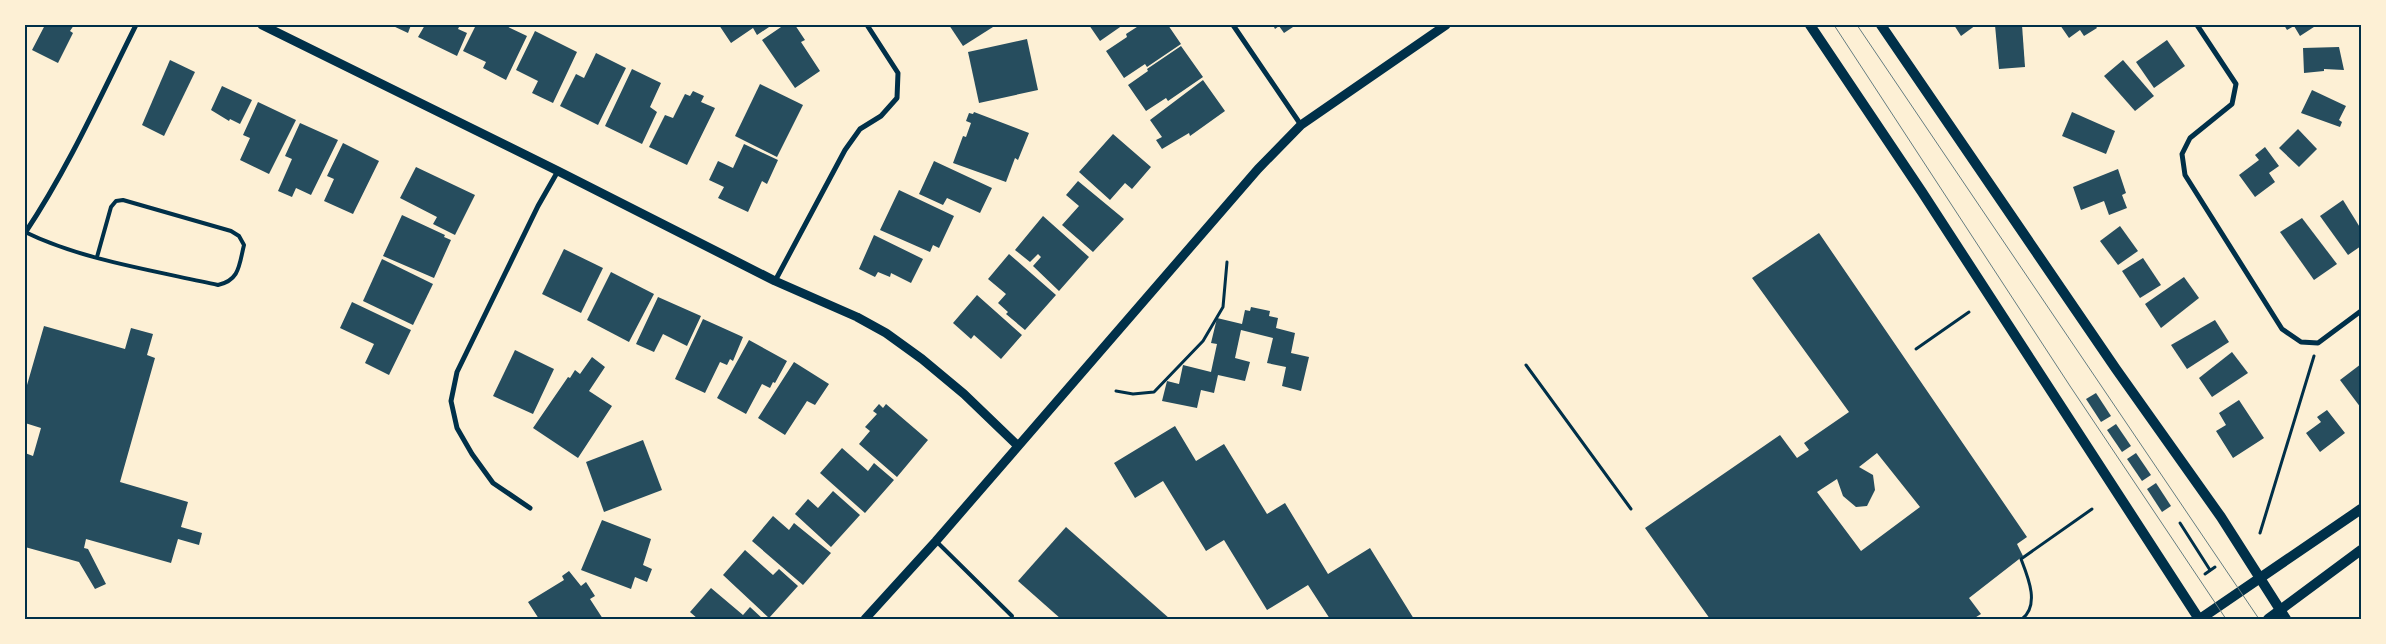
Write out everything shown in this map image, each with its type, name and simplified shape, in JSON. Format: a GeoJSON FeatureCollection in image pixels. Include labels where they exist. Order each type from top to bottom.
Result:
{"type":"FeatureCollection","features":[{"type":"Feature","properties":{"kind":"main road"},"geometry":{"type":"LineString","coordinates":[[1810,25],[1922,192],[2200,619],[2361,509]]}},
{"type":"Feature","properties":{"kind":"main road"},"geometry":{"type":"LineString","coordinates":[[1881,25],[2110,361],[2221,517],[2283,615]]}},
{"type":"Feature","properties":{"kind":"main road"},"geometry":{"type":"LineString","coordinates":[[2268,619],[2283,615],[2361,550]]}},
{"type":"Feature","properties":{"kind":"street"},"geometry":{"type":"LineString","coordinates":[[25,232],[49,196],[69,160],[136,25]]}},
{"type":"Feature","properties":{"kind":"street"},"geometry":{"type":"LineString","coordinates":[[262,25],[558,170],[775,281],[830,304],[886,334],[964,394],[1017,445]]}},
{"type":"Feature","properties":{"kind":"street"},"geometry":{"type":"LineString","coordinates":[[775,281],[845,150],[860,129],[881,116],[897,98],[898,73],[867,25]]}},
{"type":"Feature","properties":{"kind":"street"},"geometry":{"type":"LineString","coordinates":[[1233,25],[1302,124]]}},
{"type":"Feature","properties":{"kind":"street"},"geometry":{"type":"LineString","coordinates":[[865,619],[936,541],[1220,211],[1302,124],[1446,25]]}},
{"type":"Feature","properties":{"kind":"street"},"geometry":{"type":"LineString","coordinates":[[2197,25],[2236,84],[2232,104],[2190,138],[2182,154],[2185,175],[2282,328],[2301,342],[2318,343],[2361,311]]}},
{"type":"Feature","properties":{"kind":"street"},"geometry":{"type":"LineString","coordinates":[[530,508],[493,483],[472,454],[457,428],[451,401],[457,372],[538,206],[558,170]]}},
{"type":"Feature","properties":{"kind":"lane"},"geometry":{"type":"LineString","coordinates":[[25,232],[53,246],[98,257],[218,285],[230,283],[236,275],[244,245],[239,236],[232,231],[124,200],[116,201],[111,207],[98,257]]}},
{"type":"Feature","properties":{"kind":"lane"},"geometry":{"type":"LineString","coordinates":[[936,541],[1012,616]]}},
{"type":"Feature","properties":{"kind":"path"},"geometry":{"type":"LineString","coordinates":[[1116,391],[1133,394],[1154,392],[1203,341],[1223,307],[1227,262]]}},
{"type":"Feature","properties":{"kind":"path"},"geometry":{"type":"LineString","coordinates":[[1916,349],[1969,312]]}},
{"type":"Feature","properties":{"kind":"path"},"geometry":{"type":"LineString","coordinates":[[2260,533],[2318,343]]}},
{"type":"Feature","properties":{"kind":"path"},"geometry":{"type":"LineString","coordinates":[[1526,366],[1631,509]]}},
{"type":"Feature","properties":{"kind":"path"},"geometry":{"type":"LineString","coordinates":[[2022,619],[2026,616],[2031,605],[2031,593],[2021,559],[2092,509]]}},
{"type":"Feature","properties":{"kind":"path"},"geometry":{"type":"LineString","coordinates":[[2180,523],[2210,570]]}},
{"type":"Feature","properties":{"kind":"path"},"geometry":{"type":"LineString","coordinates":[[2205,574],[2215,567]]}},
{"type":"Feature","properties":{"kind":"building"},"geometry":{"type":"Polygon","coordinates":[[[45,25],[74,25],[70,31],[73,33],[58,63],[32,50],[45,25]]]}},
{"type":"Feature","properties":{"kind":"building"},"geometry":{"type":"Polygon","coordinates":[[[391,25],[411,25],[408,33],[391,25]]]}},
{"type":"Feature","properties":{"kind":"building"},"geometry":{"type":"Polygon","coordinates":[[[425,25],[460,25],[458,29],[467,33],[457,56],[418,37],[425,25]]]}},
{"type":"Feature","properties":{"kind":"building"},"geometry":{"type":"Polygon","coordinates":[[[476,25],[504,25],[527,36],[506,80],[483,68],[486,62],[463,51],[476,25]]]}},
{"type":"Feature","properties":{"kind":"building"},"geometry":{"type":"Polygon","coordinates":[[[719,25],[772,25],[757,35],[753,28],[731,43],[719,25]]]}},
{"type":"Feature","properties":{"kind":"building"},"geometry":{"type":"Polygon","coordinates":[[[784,25],[795,25],[805,40],[801,42],[820,71],[795,88],[762,40],[784,25]]]}},
{"type":"Feature","properties":{"kind":"building"},"geometry":{"type":"Polygon","coordinates":[[[949,25],[992,25],[993,27],[963,46],[949,25]]]}},
{"type":"Feature","properties":{"kind":"building"},"geometry":{"type":"Polygon","coordinates":[[[1089,25],[1123,25],[1100,41],[1089,25]]]}},
{"type":"Feature","properties":{"kind":"building"},"geometry":{"type":"Polygon","coordinates":[[[1140,25],[1168,25],[1181,44],[1147,67],[1145,64],[1124,78],[1106,51],[1127,37],[1126,34],[1140,25]]]}},
{"type":"Feature","properties":{"kind":"building"},"geometry":{"type":"Polygon","coordinates":[[[1273,25],[1296,25],[1284,33],[1279,26],[1275,29],[1273,25]]]}},
{"type":"Feature","properties":{"kind":"building"},"geometry":{"type":"Polygon","coordinates":[[[1954,25],[1976,25],[1961,36],[1954,25]]]}},
{"type":"Feature","properties":{"kind":"building"},"geometry":{"type":"Polygon","coordinates":[[[1995,25],[2022,25],[2025,67],[1999,69],[1995,25]]]}},
{"type":"Feature","properties":{"kind":"building"},"geometry":{"type":"Polygon","coordinates":[[[2060,25],[2095,25],[2097,28],[2084,36],[2080,30],[2069,38],[2060,25]]]}},
{"type":"Feature","properties":{"kind":"building"},"geometry":{"type":"Polygon","coordinates":[[[2284,25],[2317,25],[2300,36],[2294,26],[2287,30],[2284,25]]]}},
{"type":"Feature","properties":{"kind":"building"},"geometry":{"type":"Polygon","coordinates":[[[535,31],[577,52],[553,103],[532,93],[538,81],[516,70],[535,31]]]}},
{"type":"Feature","properties":{"kind":"building"},"geometry":{"type":"Polygon","coordinates":[[[1027,39],[1038,90],[979,103],[968,52],[1027,39]]]}},
{"type":"Feature","properties":{"kind":"building"},"geometry":{"type":"Polygon","coordinates":[[[2167,40],[2185,66],[2154,88],[2136,62],[2167,40]]]}},
{"type":"Feature","properties":{"kind":"building"},"geometry":{"type":"Polygon","coordinates":[[[1181,46],[1203,77],[1168,101],[1166,98],[1146,111],[1128,85],[1148,71],[1147,69],[1181,46]]]}},
{"type":"Feature","properties":{"kind":"building"},"geometry":{"type":"Polygon","coordinates":[[[2339,47],[2344,70],[2324,69],[2324,71],[2304,73],[2303,48],[2339,47]]]}},
{"type":"Feature","properties":{"kind":"building"},"geometry":{"type":"Polygon","coordinates":[[[596,53],[626,68],[598,125],[560,106],[576,74],[584,78],[596,53]]]}},
{"type":"Feature","properties":{"kind":"building"},"geometry":{"type":"Polygon","coordinates":[[[170,60],[195,72],[164,136],[142,125],[170,60]]]}},
{"type":"Feature","properties":{"kind":"building"},"geometry":{"type":"Polygon","coordinates":[[[2123,60],[2154,96],[2135,111],[2104,76],[2123,60]]]}},
{"type":"Feature","properties":{"kind":"building"},"geometry":{"type":"Polygon","coordinates":[[[632,69],[661,83],[650,107],[657,112],[642,144],[605,126],[632,69]]]}},
{"type":"Feature","properties":{"kind":"building"},"geometry":{"type":"Polygon","coordinates":[[[1203,80],[1225,111],[1190,136],[1189,133],[1162,149],[1156,140],[1162,137],[1150,120],[1203,80]]]}},
{"type":"Feature","properties":{"kind":"building"},"geometry":{"type":"Polygon","coordinates":[[[760,84],[803,105],[777,157],[735,136],[760,84]]]}},
{"type":"Feature","properties":{"kind":"building"},"geometry":{"type":"Polygon","coordinates":[[[222,86],[252,100],[240,124],[230,119],[229,121],[211,110],[222,86]]]}},
{"type":"Feature","properties":{"kind":"building"},"geometry":{"type":"Polygon","coordinates":[[[2312,90],[2346,106],[2339,120],[2342,122],[2340,127],[2301,113],[2312,90]]]}},
{"type":"Feature","properties":{"kind":"building"},"geometry":{"type":"Polygon","coordinates":[[[693,91],[704,96],[701,102],[715,108],[687,165],[649,147],[665,115],[673,118],[685,94],[690,96],[693,91]]]}},
{"type":"Feature","properties":{"kind":"building"},"geometry":{"type":"Polygon","coordinates":[[[258,102],[296,120],[269,174],[240,160],[250,138],[243,135],[258,102]]]}},
{"type":"Feature","properties":{"kind":"building"},"geometry":{"type":"Polygon","coordinates":[[[974,112],[1029,133],[1018,160],[1015,158],[1006,182],[953,163],[963,136],[966,137],[971,123],[966,121],[969,113],[973,114],[974,112]]]}},
{"type":"Feature","properties":{"kind":"building"},"geometry":{"type":"Polygon","coordinates":[[[2072,112],[2115,131],[2106,154],[2062,136],[2072,112]]]}},
{"type":"Feature","properties":{"kind":"building"},"geometry":{"type":"Polygon","coordinates":[[[300,123],[338,140],[311,195],[296,188],[292,197],[278,191],[292,159],[285,156],[300,123]]]}},
{"type":"Feature","properties":{"kind":"building"},"geometry":{"type":"Polygon","coordinates":[[[2298,129],[2317,149],[2299,167],[2279,148],[2298,129]]]}},
{"type":"Feature","properties":{"kind":"building"},"geometry":{"type":"Polygon","coordinates":[[[1113,134],[1151,167],[1132,189],[1125,183],[1110,200],[1079,172],[1113,134]]]}},
{"type":"Feature","properties":{"kind":"building"},"geometry":{"type":"Polygon","coordinates":[[[343,143],[379,161],[353,214],[324,201],[334,179],[327,176],[343,143]]]}},
{"type":"Feature","properties":{"kind":"building"},"geometry":{"type":"Polygon","coordinates":[[[744,144],[778,160],[767,184],[762,181],[748,212],[718,198],[724,187],[709,180],[718,161],[733,168],[744,144]]]}},
{"type":"Feature","properties":{"kind":"building"},"geometry":{"type":"Polygon","coordinates":[[[2265,147],[2279,166],[2269,173],[2275,182],[2255,197],[2239,175],[2259,160],[2255,155],[2265,147]]]}},
{"type":"Feature","properties":{"kind":"building"},"geometry":{"type":"Polygon","coordinates":[[[934,161],[992,188],[980,213],[947,198],[943,205],[919,194],[934,161]]]}},
{"type":"Feature","properties":{"kind":"building"},"geometry":{"type":"Polygon","coordinates":[[[416,167],[475,195],[455,235],[433,224],[437,217],[400,198],[416,167]]]}},
{"type":"Feature","properties":{"kind":"building"},"geometry":{"type":"Polygon","coordinates":[[[2118,169],[2126,193],[2122,195],[2127,208],[2109,215],[2104,201],[2081,210],[2073,187],[2118,169]]]}},
{"type":"Feature","properties":{"kind":"building"},"geometry":{"type":"Polygon","coordinates":[[[1078,181],[1124,219],[1093,252],[1062,225],[1079,206],[1066,195],[1078,181]]]}},
{"type":"Feature","properties":{"kind":"building"},"geometry":{"type":"Polygon","coordinates":[[[899,190],[954,216],[939,248],[933,245],[930,252],[880,230],[899,190]]]}},
{"type":"Feature","properties":{"kind":"building"},"geometry":{"type":"Polygon","coordinates":[[[2343,200],[2361,229],[2361,246],[2348,255],[2320,216],[2343,200]]]}},
{"type":"Feature","properties":{"kind":"building"},"geometry":{"type":"Polygon","coordinates":[[[402,215],[445,235],[444,237],[451,240],[434,278],[383,256],[402,215]]]}},
{"type":"Feature","properties":{"kind":"building"},"geometry":{"type":"Polygon","coordinates":[[[1043,216],[1089,257],[1059,291],[1033,266],[1041,257],[1038,254],[1030,262],[1015,250],[1043,216]]]}},
{"type":"Feature","properties":{"kind":"building"},"geometry":{"type":"Polygon","coordinates":[[[2302,218],[2337,264],[2314,280],[2280,232],[2302,218]]]}},
{"type":"Feature","properties":{"kind":"building"},"geometry":{"type":"Polygon","coordinates":[[[2120,226],[2138,251],[2118,265],[2100,241],[2120,226]]]}},
{"type":"Feature","properties":{"kind":"building"},"geometry":{"type":"Polygon","coordinates":[[[1819,233],[2027,537],[2017,544],[2023,556],[1969,598],[1981,614],[1973,619],[1710,619],[1645,528],[1780,435],[1797,458],[1809,450],[1804,443],[1849,412],[1752,278],[1819,233]],[[1877,453],[1859,467],[1873,475],[1875,490],[1867,506],[1856,507],[1843,496],[1837,479],[1817,492],[1861,551],[1920,507],[1877,453]]]}},
{"type":"Feature","properties":{"kind":"building"},"geometry":{"type":"Polygon","coordinates":[[[874,235],[923,259],[911,283],[891,273],[890,277],[878,272],[875,277],[859,269],[874,235]]]}},
{"type":"Feature","properties":{"kind":"building"},"geometry":{"type":"Polygon","coordinates":[[[564,249],[603,268],[581,313],[542,294],[564,249]]]}},
{"type":"Feature","properties":{"kind":"building"},"geometry":{"type":"Polygon","coordinates":[[[1009,254],[1056,295],[1025,330],[1006,314],[1008,312],[998,303],[1006,294],[988,279],[1009,254]]]}},
{"type":"Feature","properties":{"kind":"building"},"geometry":{"type":"Polygon","coordinates":[[[2143,258],[2161,285],[2140,298],[2122,271],[2143,258]]]}},
{"type":"Feature","properties":{"kind":"building"},"geometry":{"type":"Polygon","coordinates":[[[382,259],[433,284],[413,325],[363,301],[382,259]]]}},
{"type":"Feature","properties":{"kind":"building"},"geometry":{"type":"Polygon","coordinates":[[[611,272],[654,294],[629,342],[587,320],[611,272]]]}},
{"type":"Feature","properties":{"kind":"building"},"geometry":{"type":"Polygon","coordinates":[[[2184,277],[2199,298],[2161,328],[2145,304],[2184,277]]]}},
{"type":"Feature","properties":{"kind":"building"},"geometry":{"type":"Polygon","coordinates":[[[977,295],[1022,335],[1001,359],[974,335],[971,339],[953,323],[977,295]]]}},
{"type":"Feature","properties":{"kind":"building"},"geometry":{"type":"Polygon","coordinates":[[[658,297],[701,316],[687,346],[663,334],[654,352],[636,344],[658,297]]]}},
{"type":"Feature","properties":{"kind":"building"},"geometry":{"type":"Polygon","coordinates":[[[352,302],[411,330],[389,375],[365,363],[374,344],[340,328],[352,302]]]}},
{"type":"Feature","properties":{"kind":"building"},"geometry":{"type":"Polygon","coordinates":[[[1251,307],[1270,311],[1269,316],[1278,318],[1276,328],[1295,333],[1291,353],[1309,357],[1301,391],[1282,386],[1286,367],[1267,363],[1273,338],[1241,330],[1235,358],[1250,362],[1245,381],[1218,375],[1214,393],[1201,390],[1197,408],[1162,401],[1167,381],[1179,384],[1183,365],[1211,372],[1217,344],[1211,343],[1217,318],[1242,324],[1245,310],[1250,311],[1251,307]]]}},
{"type":"Feature","properties":{"kind":"building"},"geometry":{"type":"Polygon","coordinates":[[[703,319],[743,337],[733,361],[730,359],[727,365],[720,362],[705,393],[675,379],[703,319]]]}},
{"type":"Feature","properties":{"kind":"building"},"geometry":{"type":"Polygon","coordinates":[[[2215,320],[2229,342],[2187,369],[2171,345],[2215,320]]]}},
{"type":"Feature","properties":{"kind":"building"},"geometry":{"type":"Polygon","coordinates":[[[44,326],[125,349],[131,328],[153,334],[147,355],[155,358],[120,482],[188,502],[181,527],[202,533],[199,545],[178,539],[171,563],[86,539],[84,548],[88,549],[106,584],[95,589],[79,562],[25,547],[25,453],[33,456],[41,428],[25,423],[25,392],[44,326]]]}},
{"type":"Feature","properties":{"kind":"building"},"geometry":{"type":"Polygon","coordinates":[[[749,340],[787,361],[775,383],[773,382],[770,388],[762,384],[746,414],[717,398],[749,340]]]}},
{"type":"Feature","properties":{"kind":"building"},"geometry":{"type":"Polygon","coordinates":[[[515,350],[554,369],[533,414],[493,396],[515,350]]]}},
{"type":"Feature","properties":{"kind":"building"},"geometry":{"type":"Polygon","coordinates":[[[2232,352],[2248,373],[2212,397],[2199,378],[2232,352]]]}},
{"type":"Feature","properties":{"kind":"building"},"geometry":{"type":"Polygon","coordinates":[[[592,357],[605,367],[589,391],[612,406],[578,458],[533,428],[568,377],[570,378],[575,370],[580,374],[592,357]]]}},
{"type":"Feature","properties":{"kind":"building"},"geometry":{"type":"Polygon","coordinates":[[[794,362],[829,384],[815,405],[807,401],[785,435],[758,418],[794,362]]]}},
{"type":"Feature","properties":{"kind":"building"},"geometry":{"type":"Polygon","coordinates":[[[2361,364],[2361,408],[2340,380],[2361,364]]]}},
{"type":"Feature","properties":{"kind":"building"},"geometry":{"type":"Polygon","coordinates":[[[2096,393],[2111,416],[2101,422],[2086,399],[2096,393]]]}},
{"type":"Feature","properties":{"kind":"building"},"geometry":{"type":"Polygon","coordinates":[[[2239,400],[2264,438],[2233,458],[2216,431],[2226,425],[2219,413],[2239,400]]]}},
{"type":"Feature","properties":{"kind":"building"},"geometry":{"type":"Polygon","coordinates":[[[879,404],[883,408],[886,404],[928,440],[897,477],[859,444],[870,431],[865,427],[877,414],[873,411],[879,404]]]}},
{"type":"Feature","properties":{"kind":"building"},"geometry":{"type":"Polygon","coordinates":[[[2327,410],[2345,433],[2320,452],[2306,433],[2321,422],[2317,417],[2327,410]]]}},
{"type":"Feature","properties":{"kind":"building"},"geometry":{"type":"Polygon","coordinates":[[[2116,424],[2131,446],[2122,452],[2107,430],[2116,424]]]}},
{"type":"Feature","properties":{"kind":"building"},"geometry":{"type":"Polygon","coordinates":[[[1175,426],[1196,461],[1224,444],[1267,514],[1285,503],[1328,574],[1370,548],[1414,619],[1330,619],[1308,585],[1267,610],[1224,540],[1206,551],[1163,481],[1135,498],[1114,463],[1175,426]]]}},
{"type":"Feature","properties":{"kind":"building"},"geometry":{"type":"Polygon","coordinates":[[[643,440],[662,490],[604,512],[586,462],[643,440]]]}},
{"type":"Feature","properties":{"kind":"building"},"geometry":{"type":"Polygon","coordinates":[[[842,448],[868,471],[874,463],[894,480],[865,513],[820,473],[842,448]]]}},
{"type":"Feature","properties":{"kind":"building"},"geometry":{"type":"Polygon","coordinates":[[[2136,453],[2151,475],[2142,481],[2127,459],[2136,453]]]}},
{"type":"Feature","properties":{"kind":"building"},"geometry":{"type":"Polygon","coordinates":[[[2156,483],[2171,506],[2162,512],[2147,489],[2156,483]]]}},
{"type":"Feature","properties":{"kind":"building"},"geometry":{"type":"Polygon","coordinates":[[[833,491],[860,515],[831,547],[795,514],[808,499],[818,508],[833,491]]]}},
{"type":"Feature","properties":{"kind":"building"},"geometry":{"type":"Polygon","coordinates":[[[773,516],[789,530],[794,523],[831,553],[803,585],[752,541],[773,516]]]}},
{"type":"Feature","properties":{"kind":"building"},"geometry":{"type":"Polygon","coordinates":[[[602,520],[651,539],[643,565],[652,569],[647,582],[635,577],[631,589],[581,570],[602,520]]]}},
{"type":"Feature","properties":{"kind":"building"},"geometry":{"type":"Polygon","coordinates":[[[1066,527],[1170,619],[1061,619],[1018,581],[1066,527]]]}},
{"type":"Feature","properties":{"kind":"building"},"geometry":{"type":"Polygon","coordinates":[[[745,550],[773,575],[779,569],[798,586],[769,618],[723,575],[745,550]]]}},
{"type":"Feature","properties":{"kind":"building"},"geometry":{"type":"Polygon","coordinates":[[[569,571],[581,586],[586,582],[595,596],[590,599],[603,619],[539,619],[528,602],[564,580],[562,576],[569,571]]]}},
{"type":"Feature","properties":{"kind":"building"},"geometry":{"type":"Polygon","coordinates":[[[711,588],[743,615],[750,607],[763,619],[698,619],[690,612],[711,588]]]}},
{"type":"Feature","properties":{"kind":"tram line"},"geometry":{"type":"LineString","coordinates":[[1834,25],[2070,386],[2226,619]]}},
{"type":"Feature","properties":{"kind":"tram line"},"geometry":{"type":"LineString","coordinates":[[1857,25],[2259,619]]}}]}
